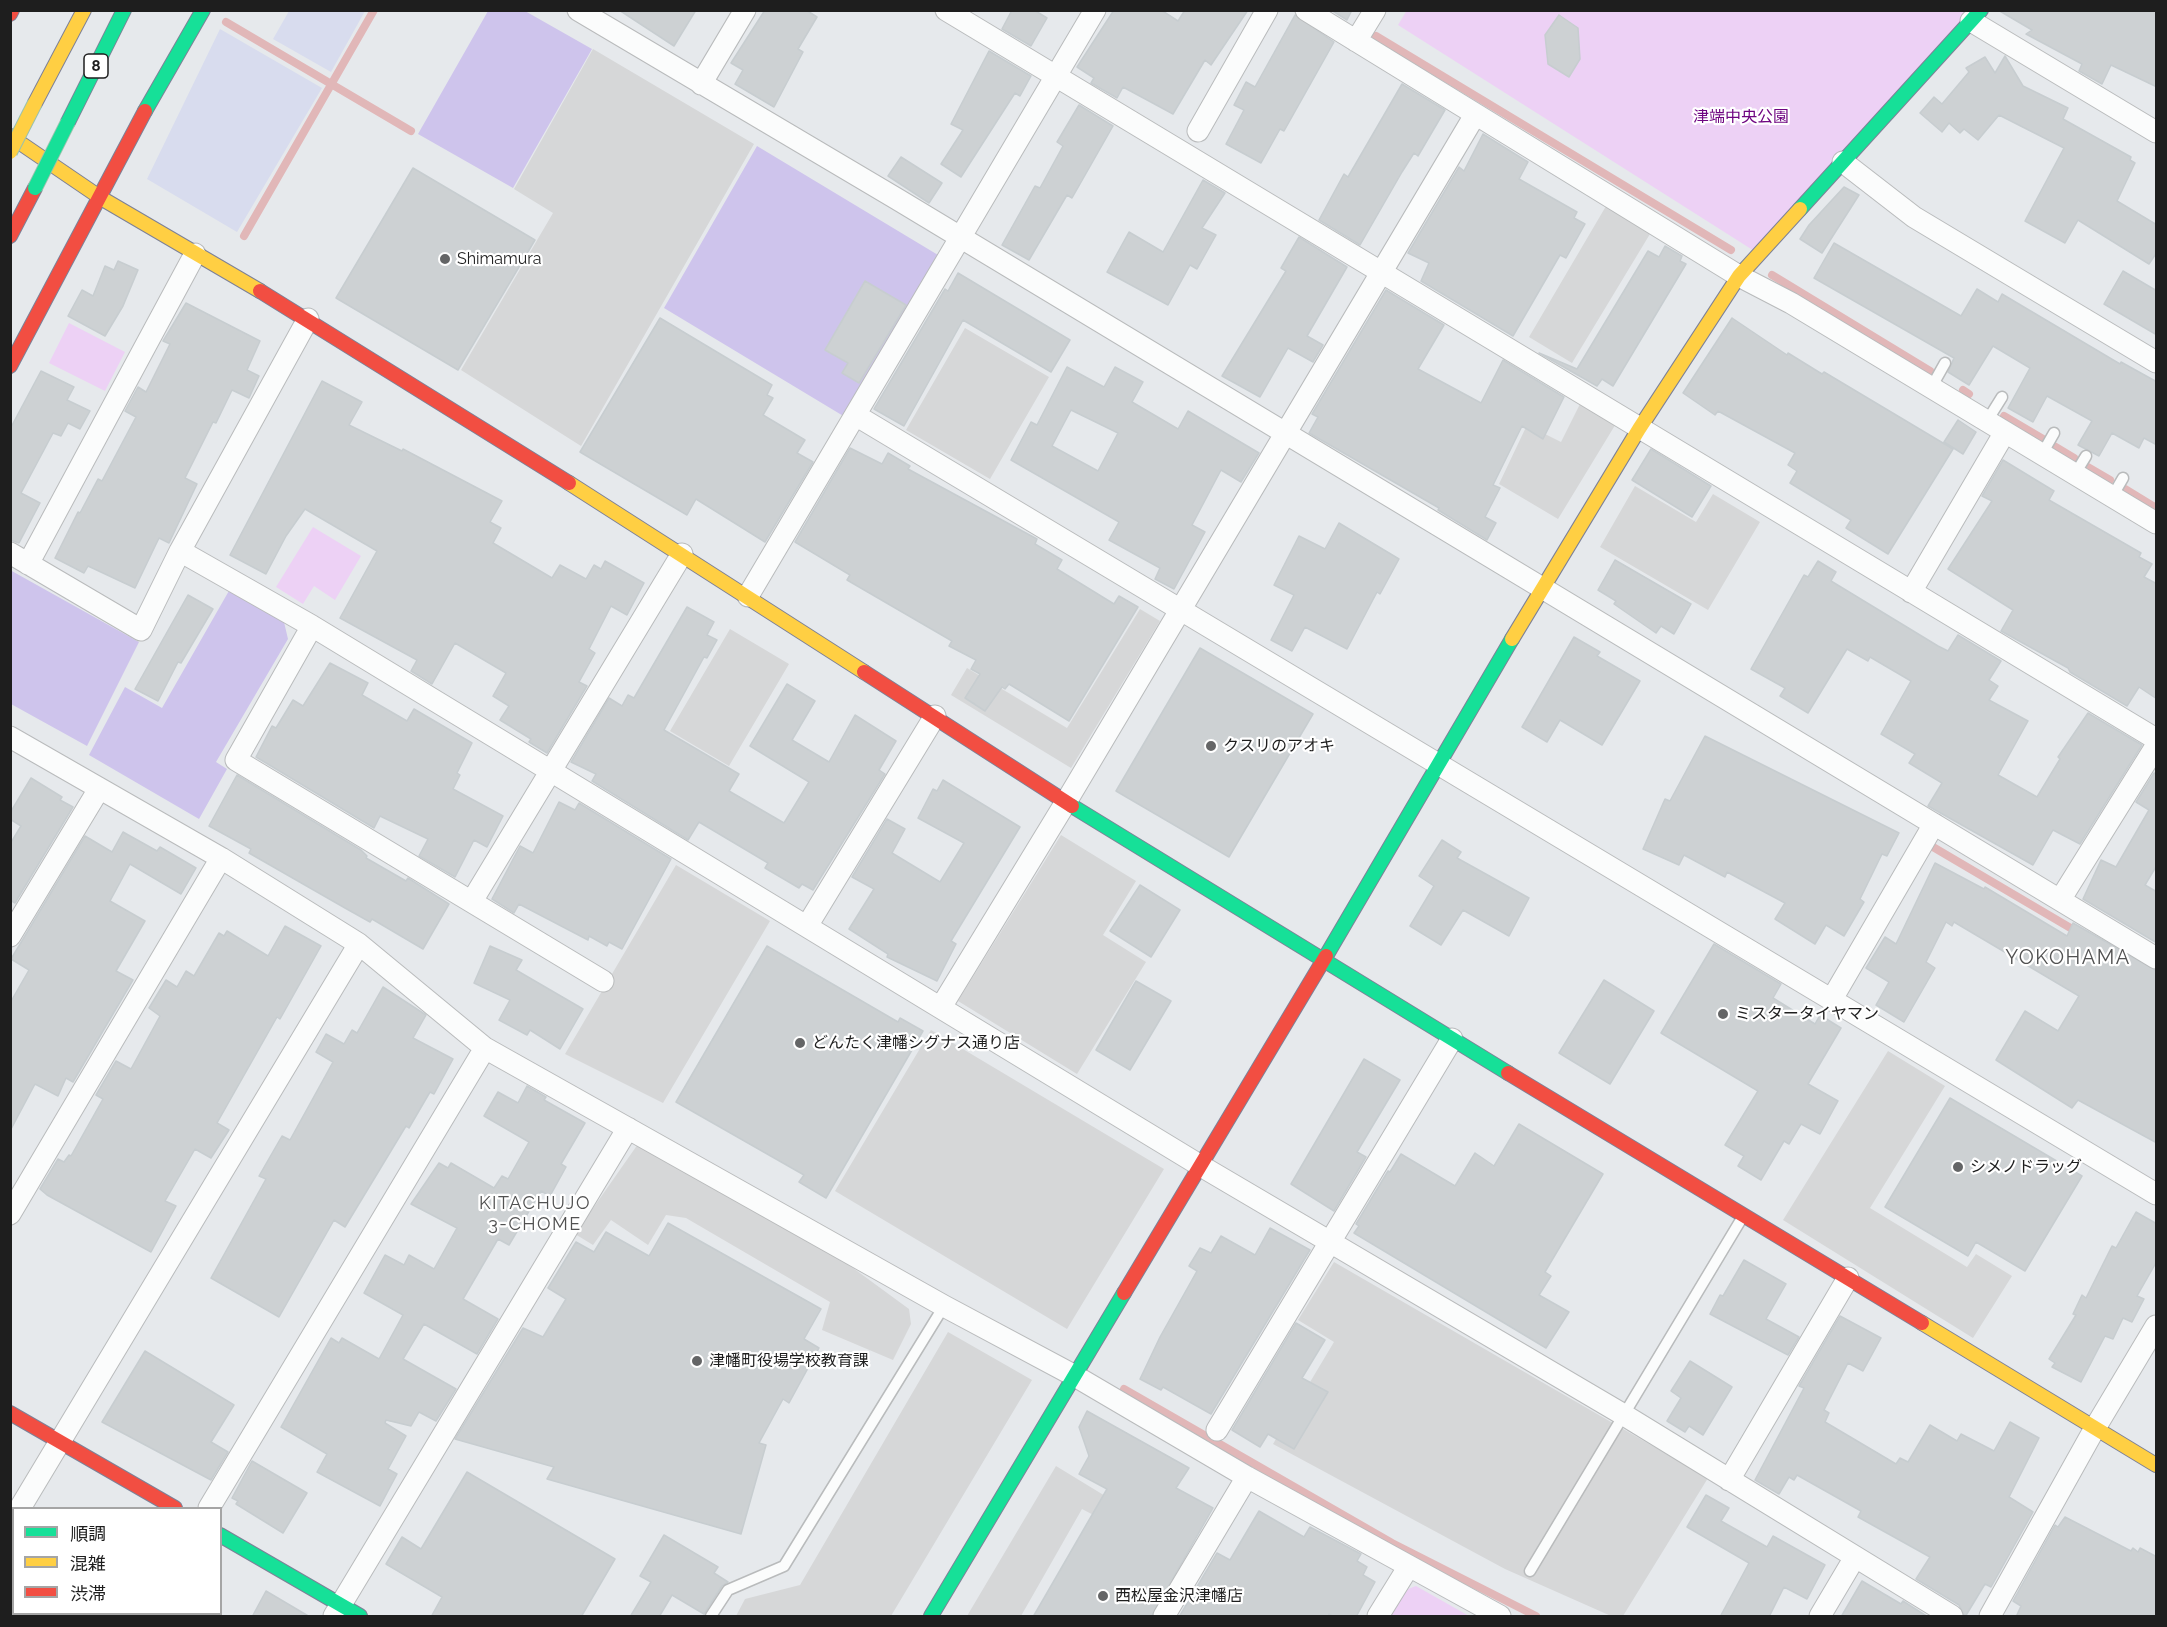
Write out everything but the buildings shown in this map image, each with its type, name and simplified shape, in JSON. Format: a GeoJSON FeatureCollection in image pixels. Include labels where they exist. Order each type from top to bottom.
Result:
{"type":"FeatureCollection","features":[{"type":"Feature","properties":{"kind":"main road","name":"8"},"geometry":{"type":"LineString","coordinates":[[61,56],[73,10]]}},
{"type":"Feature","properties":{"kind":"main road","name":"8"},"geometry":{"type":"LineString","coordinates":[[10,152],[84,10]]}},
{"type":"Feature","properties":{"kind":"main road","name":"8"},"geometry":{"type":"LineString","coordinates":[[10,236],[124,10]]}},
{"type":"Feature","properties":{"kind":"main road"},"geometry":{"type":"LineString","coordinates":[[10,366],[101,198],[128,142],[203,10]]}},
{"type":"Feature","properties":{"kind":"main road"},"geometry":{"type":"LineString","coordinates":[[931,1617],[1323,961],[1438,762],[1545,589],[1639,429],[1739,276],[1976,16]]}},
{"type":"Feature","properties":{"kind":"main road","name":"8"},"geometry":{"type":"LineString","coordinates":[[92,75],[136,20]]}},
{"type":"Feature","properties":{"kind":"main road"},"geometry":{"type":"LineString","coordinates":[[10,136],[101,198],[309,319],[682,554],[1066,802],[1452,1040],[2157,1465]]}},
{"type":"Feature","properties":{"kind":"main road"},"geometry":{"type":"LineString","coordinates":[[10,1413],[172,1507]]}},
{"type":"Feature","properties":{"kind":"main road"},"geometry":{"type":"LineString","coordinates":[[222,1536],[337,1611],[360,1617]]}},
{"type":"Feature","properties":{"kind":"street"},"geometry":{"type":"LineString","coordinates":[[578,10],[2157,958]]}},
{"type":"Feature","properties":{"kind":"street"},"geometry":{"type":"LineString","coordinates":[[701,84],[745,10]]}},
{"type":"Feature","properties":{"kind":"street"},"geometry":{"type":"LineString","coordinates":[[946,10],[2157,739]]}},
{"type":"Feature","properties":{"kind":"street"},"geometry":{"type":"LineString","coordinates":[[748,596],[857,416],[1095,10]]}},
{"type":"Feature","properties":{"kind":"street"},"geometry":{"type":"LineString","coordinates":[[1198,131],[1267,10]]}},
{"type":"Feature","properties":{"kind":"street"},"geometry":{"type":"LineString","coordinates":[[1306,10],[1739,276],[1791,303],[2157,523]]}},
{"type":"Feature","properties":{"kind":"street"},"geometry":{"type":"LineString","coordinates":[[1356,41],[1375,10]]}},
{"type":"Feature","properties":{"kind":"street"},"geometry":{"type":"LineString","coordinates":[[1976,16],[2157,132]]}},
{"type":"Feature","properties":{"kind":"street"},"geometry":{"type":"LineString","coordinates":[[941,1007],[1066,802],[1475,115]]}},
{"type":"Feature","properties":{"kind":"street"},"geometry":{"type":"LineString","coordinates":[[1843,162],[1914,217],[2157,362]]}},
{"type":"Feature","properties":{"kind":"street"},"geometry":{"type":"LineString","coordinates":[[195,254],[20,558],[141,630],[180,551],[309,319]]}},
{"type":"Feature","properties":{"kind":"street"},"geometry":{"type":"LineString","coordinates":[[857,416],[1179,611],[1438,762],[2157,1194]]}},
{"type":"Feature","properties":{"kind":"street"},"geometry":{"type":"LineString","coordinates":[[1911,592],[1996,427]]}},
{"type":"Feature","properties":{"kind":"street"},"geometry":{"type":"LineString","coordinates":[[180,551],[312,626],[1201,1166],[1624,1415],[1952,1617]]}},
{"type":"Feature","properties":{"kind":"street"},"geometry":{"type":"LineString","coordinates":[[472,901],[682,554]]}},
{"type":"Feature","properties":{"kind":"street"},"geometry":{"type":"LineString","coordinates":[[312,626],[236,760],[603,981]]}},
{"type":"Feature","properties":{"kind":"street"},"geometry":{"type":"LineString","coordinates":[[807,926],[935,716]]}},
{"type":"Feature","properties":{"kind":"street"},"geometry":{"type":"LineString","coordinates":[[10,737],[221,858],[359,944],[485,1048],[944,1306],[1076,1376],[1247,1477],[1500,1617]]}},
{"type":"Feature","properties":{"kind":"street"},"geometry":{"type":"LineString","coordinates":[[2060,900],[2157,746]]}},
{"type":"Feature","properties":{"kind":"street"},"geometry":{"type":"LineString","coordinates":[[10,936],[99,789]]}},
{"type":"Feature","properties":{"kind":"street"},"geometry":{"type":"LineString","coordinates":[[1832,999],[1934,824]]}},
{"type":"Feature","properties":{"kind":"street"},"geometry":{"type":"LineString","coordinates":[[10,1214],[221,858]]}},
{"type":"Feature","properties":{"kind":"street"},"geometry":{"type":"LineString","coordinates":[[21,1507],[359,944]]}},
{"type":"Feature","properties":{"kind":"street"},"geometry":{"type":"LineString","coordinates":[[1217,1430],[1452,1040]]}},
{"type":"Feature","properties":{"kind":"street"},"geometry":{"type":"LineString","coordinates":[[210,1507],[485,1048]]}},
{"type":"Feature","properties":{"kind":"street"},"geometry":{"type":"LineString","coordinates":[[337,1611],[628,1128]]}},
{"type":"Feature","properties":{"kind":"street"},"geometry":{"type":"LineString","coordinates":[[1729,1480],[1848,1278]]}},
{"type":"Feature","properties":{"kind":"street"},"geometry":{"type":"LineString","coordinates":[[1990,1617],[2095,1428],[2157,1326]]}},
{"type":"Feature","properties":{"kind":"street"},"geometry":{"type":"LineString","coordinates":[[1164,1617],[1247,1477]]}},
{"type":"Feature","properties":{"kind":"street"},"geometry":{"type":"LineString","coordinates":[[1820,1617],[1856,1557]]}},
{"type":"Feature","properties":{"kind":"street"},"geometry":{"type":"LineString","coordinates":[[1378,1617],[1409,1566]]}},
{"type":"Feature","properties":{"kind":"lane"},"geometry":{"type":"LineString","coordinates":[[1931,388],[1946,363]]}},
{"type":"Feature","properties":{"kind":"lane"},"geometry":{"type":"LineString","coordinates":[[1996,427],[2002,397]]}},
{"type":"Feature","properties":{"kind":"lane"},"geometry":{"type":"LineString","coordinates":[[2042,454],[2054,433]]}},
{"type":"Feature","properties":{"kind":"lane"},"geometry":{"type":"LineString","coordinates":[[2075,474],[2086,456]]}},
{"type":"Feature","properties":{"kind":"lane"},"geometry":{"type":"LineString","coordinates":[[2112,496],[2123,478]]}},
{"type":"Feature","properties":{"kind":"lane"},"geometry":{"type":"LineString","coordinates":[[1530,1571],[1744,1215]]}},
{"type":"Feature","properties":{"kind":"lane"},"geometry":{"type":"LineString","coordinates":[[711,1617],[728,1590],[784,1566],[944,1306]]}},
{"type":"Feature","properties":{"kind":"shaded area"},"geometry":{"type":"Polygon","coordinates":[[[289,11],[365,11],[331,72],[273,39],[289,11]]]}},
{"type":"Feature","properties":{"kind":"shaded area"},"geometry":{"type":"Polygon","coordinates":[[[488,11],[525,11],[592,49],[513,188],[418,134],[488,11]]]}},
{"type":"Feature","properties":{"kind":"shaded area"},"geometry":{"type":"Polygon","coordinates":[[[220,29],[322,88],[237,232],[147,179],[220,29]]]}},
{"type":"Feature","properties":{"kind":"shaded area"},"geometry":{"type":"Polygon","coordinates":[[[593,49],[754,144],[581,446],[461,370],[553,213],[514,189],[593,49]]]}},
{"type":"Feature","properties":{"kind":"shaded area"},"geometry":{"type":"Polygon","coordinates":[[[757,146],[943,258],[845,417],[664,308],[757,146]]]}},
{"type":"Feature","properties":{"kind":"shaded area"},"geometry":{"type":"Polygon","coordinates":[[[1609,201],[1653,229],[1572,363],[1529,337],[1609,201]]]}},
{"type":"Feature","properties":{"kind":"shaded area"},"geometry":{"type":"Polygon","coordinates":[[[965,328],[1049,377],[990,479],[906,430],[965,328]]]}},
{"type":"Feature","properties":{"kind":"shaded area"},"geometry":{"type":"Polygon","coordinates":[[[1582,400],[1617,422],[1558,519],[1499,484],[1527,425],[1561,442],[1582,400]]]}},
{"type":"Feature","properties":{"kind":"shaded area"},"geometry":{"type":"Polygon","coordinates":[[[1635,486],[1696,522],[1713,494],[1760,522],[1708,610],[1600,547],[1635,486]]]}},
{"type":"Feature","properties":{"kind":"shaded area"},"geometry":{"type":"Polygon","coordinates":[[[10,570],[139,642],[87,746],[11,704],[10,570]]]}},
{"type":"Feature","properties":{"kind":"shaded area"},"geometry":{"type":"Polygon","coordinates":[[[230,589],[284,622],[288,639],[216,762],[227,769],[199,819],[89,755],[125,687],[162,708],[230,589]]]}},
{"type":"Feature","properties":{"kind":"shaded area"},"geometry":{"type":"Polygon","coordinates":[[[1140,609],[1160,621],[1071,768],[951,695],[967,668],[1067,728],[1140,609]]]}},
{"type":"Feature","properties":{"kind":"shaded area"},"geometry":{"type":"Polygon","coordinates":[[[730,629],[789,664],[729,766],[670,731],[730,629]]]}},
{"type":"Feature","properties":{"kind":"shaded area"},"geometry":{"type":"Polygon","coordinates":[[[1061,835],[1136,881],[1103,935],[1146,962],[1077,1074],[958,1001],[1061,835]]]}},
{"type":"Feature","properties":{"kind":"shaded area"},"geometry":{"type":"Polygon","coordinates":[[[676,865],[770,921],[663,1103],[565,1054],[676,865]]]}},
{"type":"Feature","properties":{"kind":"shaded area"},"geometry":{"type":"Polygon","coordinates":[[[931,1030],[1164,1169],[1067,1329],[835,1191],[931,1030]]]}},
{"type":"Feature","properties":{"kind":"shaded area"},"geometry":{"type":"Polygon","coordinates":[[[1888,1051],[1945,1086],[1870,1208],[1967,1267],[1976,1254],[2012,1276],[1973,1338],[1783,1220],[1888,1051]]]}},
{"type":"Feature","properties":{"kind":"shaded area"},"geometry":{"type":"Polygon","coordinates":[[[638,1144],[838,1257],[909,1309],[911,1324],[893,1360],[822,1330],[830,1302],[686,1218],[666,1215],[648,1245],[611,1220],[593,1245],[575,1234],[638,1144]]]}},
{"type":"Feature","properties":{"kind":"shaded area"},"geometry":{"type":"Polygon","coordinates":[[[1334,1262],[1708,1478],[1623,1616],[1611,1616],[1505,1569],[1273,1444],[1334,1342],[1298,1320],[1334,1262]]]}},
{"type":"Feature","properties":{"kind":"shaded area"},"geometry":{"type":"Polygon","coordinates":[[[948,1332],[1032,1380],[891,1616],[736,1616],[745,1599],[800,1585],[948,1332]]]}},
{"type":"Feature","properties":{"kind":"shaded area"},"geometry":{"type":"Polygon","coordinates":[[[1056,1466],[1138,1516],[1128,1533],[1082,1509],[1021,1616],[967,1616],[1056,1466]]]}},
{"type":"Feature","properties":{"kind":"green space","name":"津端中央公園"},"geometry":{"type":"Polygon","coordinates":[[[1407,10],[1982,11],[1759,254],[1398,25],[1407,10]]]}},
{"type":"Feature","properties":{"kind":"green space"},"geometry":{"type":"Polygon","coordinates":[[[69,323],[125,352],[105,391],[49,363],[69,323]]]}},
{"type":"Feature","properties":{"kind":"green space"},"geometry":{"type":"Polygon","coordinates":[[[313,527],[361,556],[335,600],[314,586],[303,604],[276,587],[313,527]]]}},
{"type":"Feature","properties":{"kind":"green space"},"geometry":{"type":"Polygon","coordinates":[[[1416,1586],[1469,1616],[1390,1616],[1408,1589],[1416,1586]]]}},
{"type":"Feature","properties":{"kind":"waterway"},"geometry":{"type":"LineString","coordinates":[[244,236],[374,10]]}},
{"type":"Feature","properties":{"kind":"waterway"},"geometry":{"type":"LineString","coordinates":[[226,22],[411,131]]}},
{"type":"Feature","properties":{"kind":"waterway"},"geometry":{"type":"LineString","coordinates":[[1376,36],[1731,250]]}},
{"type":"Feature","properties":{"kind":"waterway"},"geometry":{"type":"LineString","coordinates":[[1772,275],[1930,371]]}},
{"type":"Feature","properties":{"kind":"waterway"},"geometry":{"type":"LineString","coordinates":[[1963,390],[1969,394]]}},
{"type":"Feature","properties":{"kind":"waterway"},"geometry":{"type":"LineString","coordinates":[[2004,416],[2043,439]]}},
{"type":"Feature","properties":{"kind":"waterway"},"geometry":{"type":"LineString","coordinates":[[2054,446],[2074,458]]}},
{"type":"Feature","properties":{"kind":"waterway"},"geometry":{"type":"LineString","coordinates":[[2086,466],[2110,480]]}},
{"type":"Feature","properties":{"kind":"waterway"},"geometry":{"type":"LineString","coordinates":[[2125,489],[2156,508]]}},
{"type":"Feature","properties":{"kind":"waterway"},"geometry":{"type":"LineString","coordinates":[[1933,847],[2079,933]]}},
{"type":"Feature","properties":{"kind":"waterway"},"geometry":{"type":"LineString","coordinates":[[1124,1389],[1392,1543],[1536,1616]]}},
{"type":"Feature","properties":{"kind":"traffic: fast"},"geometry":{"type":"LineString","coordinates":[[68,122],[124,10]]}},
{"type":"Feature","properties":{"kind":"traffic: fast"},"geometry":{"type":"LineString","coordinates":[[145,111],[203,10]]}},
{"type":"Feature","properties":{"kind":"traffic: fast"},"geometry":{"type":"LineString","coordinates":[[1800,209],[1981,10]]}},
{"type":"Feature","properties":{"kind":"traffic: fast"},"geometry":{"type":"LineString","coordinates":[[35,188],[68,122]]}},
{"type":"Feature","properties":{"kind":"traffic: fast"},"geometry":{"type":"LineString","coordinates":[[1326,956],[1512,639]]}},
{"type":"Feature","properties":{"kind":"traffic: fast"},"geometry":{"type":"LineString","coordinates":[[1072,806],[1508,1073]]}},
{"type":"Feature","properties":{"kind":"traffic: fast"},"geometry":{"type":"LineString","coordinates":[[931,1616],[1124,1293]]}},
{"type":"Feature","properties":{"kind":"traffic: fast"},"geometry":{"type":"LineString","coordinates":[[222,1536],[360,1616]]}},
{"type":"Feature","properties":{"kind":"traffic: slow"},"geometry":{"type":"LineString","coordinates":[[35,103],[84,10]]}},
{"type":"Feature","properties":{"kind":"traffic: slow"},"geometry":{"type":"LineString","coordinates":[[10,152],[35,103]]}},
{"type":"Feature","properties":{"kind":"traffic: slow"},"geometry":{"type":"LineString","coordinates":[[10,136],[101,198],[260,291]]}},
{"type":"Feature","properties":{"kind":"traffic: slow"},"geometry":{"type":"LineString","coordinates":[[1512,639],[1639,429],[1739,276],[1800,209]]}},
{"type":"Feature","properties":{"kind":"traffic: slow"},"geometry":{"type":"LineString","coordinates":[[569,483],[864,672]]}},
{"type":"Feature","properties":{"kind":"traffic: slow"},"geometry":{"type":"LineString","coordinates":[[1922,1323],[2156,1465]]}},
{"type":"Feature","properties":{"kind":"traffic: jam"},"geometry":{"type":"LineString","coordinates":[[10,14],[12,10]]}},
{"type":"Feature","properties":{"kind":"traffic: jam"},"geometry":{"type":"LineString","coordinates":[[10,366],[145,111]]}},
{"type":"Feature","properties":{"kind":"traffic: jam"},"geometry":{"type":"LineString","coordinates":[[10,236],[35,188]]}},
{"type":"Feature","properties":{"kind":"traffic: jam"},"geometry":{"type":"LineString","coordinates":[[260,291],[569,483]]}},
{"type":"Feature","properties":{"kind":"traffic: jam"},"geometry":{"type":"LineString","coordinates":[[864,672],[1072,806]]}},
{"type":"Feature","properties":{"kind":"traffic: jam"},"geometry":{"type":"LineString","coordinates":[[1124,1293],[1326,956]]}},
{"type":"Feature","properties":{"kind":"traffic: jam"},"geometry":{"type":"LineString","coordinates":[[1508,1073],[1922,1323]]}},
{"type":"Feature","properties":{"kind":"traffic: jam"},"geometry":{"type":"LineString","coordinates":[[10,1413],[173,1507]]}},
{"type":"Feature","properties":{"kind":"place","name":"Shimamura"},"geometry":{"type":"Point","coordinates":[445,259]}},
{"type":"Feature","properties":{"kind":"place","name":"クスリのアオキ"},"geometry":{"type":"Point","coordinates":[1211,746]}},
{"type":"Feature","properties":{"kind":"place","name":"ミスタータイヤマン"},"geometry":{"type":"Point","coordinates":[1723,1014]}},
{"type":"Feature","properties":{"kind":"place","name":"どんたく津幡シグナス通り店"},"geometry":{"type":"Point","coordinates":[800,1043]}},
{"type":"Feature","properties":{"kind":"place","name":"シメノドラッグ"},"geometry":{"type":"Point","coordinates":[1958,1167]}},
{"type":"Feature","properties":{"kind":"place","name":"津幡町役場学校教育課"},"geometry":{"type":"Point","coordinates":[697,1361]}},
{"type":"Feature","properties":{"kind":"place","name":"西松屋金沢津幡店"},"geometry":{"type":"Point","coordinates":[1103,1596]}},
{"type":"Feature","properties":{"kind":"district","name":"YOKOHAMA"},"geometry":{"type":"Point","coordinates":[2068,958]}},
{"type":"Feature","properties":{"kind":"district","name":"KITACHUJO 3-CHOME"},"geometry":{"type":"Point","coordinates":[535,1214]}}]}
